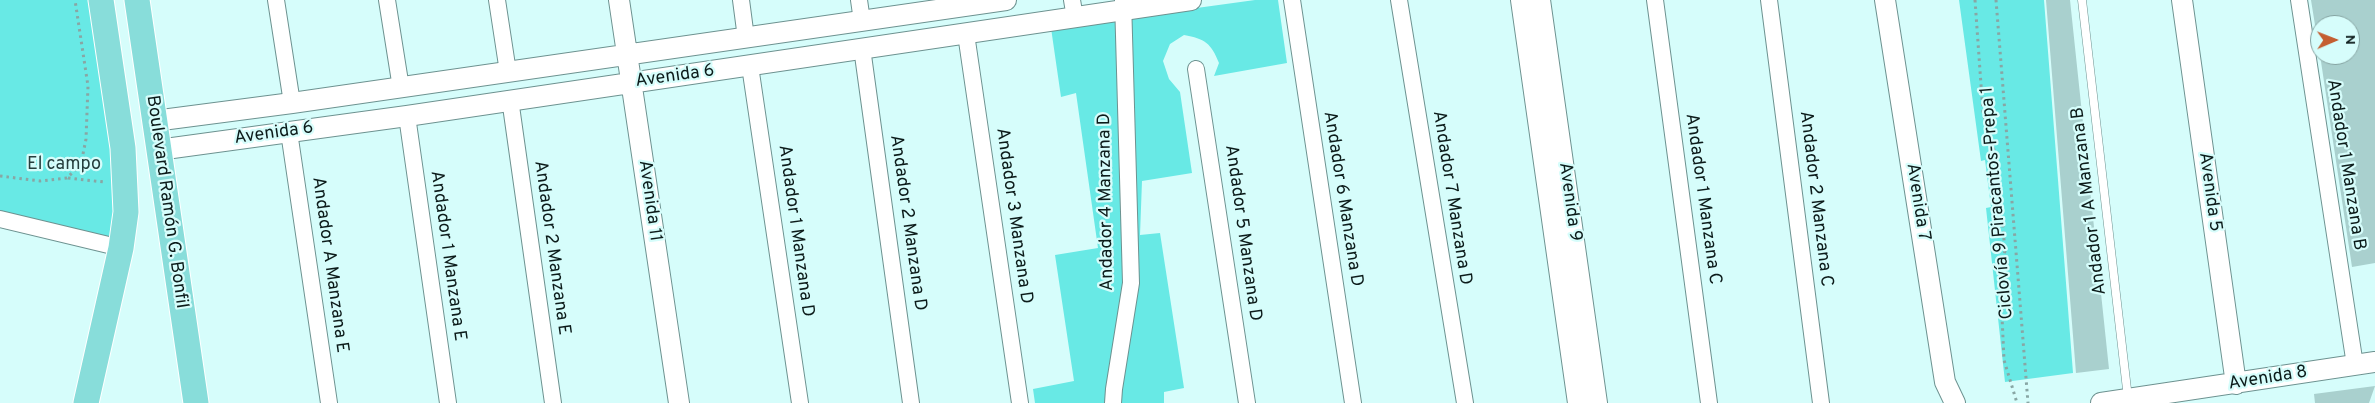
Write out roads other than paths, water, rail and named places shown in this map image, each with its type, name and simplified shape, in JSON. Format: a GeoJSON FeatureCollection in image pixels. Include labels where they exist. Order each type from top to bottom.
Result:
{"type":"FeatureCollection","features":[{"type":"Feature","properties":{"kind":"main road","name":"Boulevard Ramón G. Bonfil"},"geometry":{"type":"LineString","coordinates":[[86,403],[121,248],[126,212],[126,184],[101,0]]}},
{"type":"Feature","properties":{"kind":"main road","name":"Boulevard Ramón G. Bonfil"},"geometry":{"type":"LineString","coordinates":[[137,0],[196,403]]}},
{"type":"Feature","properties":{"kind":"street"},"geometry":{"type":"LineString","coordinates":[[276,0],[292,103]]}},
{"type":"Feature","properties":{"kind":"street"},"geometry":{"type":"LineString","coordinates":[[387,0],[401,88]]}},
{"type":"Feature","properties":{"kind":"street"},"geometry":{"type":"LineString","coordinates":[[498,0],[508,72]]}},
{"type":"Feature","properties":{"kind":"street","name":"Avenida 11"},"geometry":{"type":"LineString","coordinates":[[619,0],[679,403]]}},
{"type":"Feature","properties":{"kind":"street"},"geometry":{"type":"LineString","coordinates":[[741,0],[746,38]]}},
{"type":"Feature","properties":{"kind":"street"},"geometry":{"type":"LineString","coordinates":[[859,0],[862,21]]}},
{"type":"Feature","properties":{"kind":"street","name":"Avenida 6"},"geometry":{"type":"LineString","coordinates":[[154,121],[401,88],[746,38],[967,3],[1006,0]]}},
{"type":"Feature","properties":{"kind":"street","name":"Avenida 6"},"geometry":{"type":"LineString","coordinates":[[158,150],[407,116],[510,99],[966,34],[1074,9],[1191,0]]}},
{"type":"Feature","properties":{"kind":"street","name":"Andador 6 Manzana D"},"geometry":{"type":"LineString","coordinates":[[1292,0],[1353,403]]}},
{"type":"Feature","properties":{"kind":"street","name":"Andador 7 Manzana D"},"geometry":{"type":"LineString","coordinates":[[1399,0],[1465,403]]}},
{"type":"Feature","properties":{"kind":"street","name":"Avenida 9"},"geometry":{"type":"LineString","coordinates":[[1521,0],[1578,403]]}},
{"type":"Feature","properties":{"kind":"street","name":"Avenida 9"},"geometry":{"type":"LineString","coordinates":[[1540,0],[1597,403]]}},
{"type":"Feature","properties":{"kind":"street","name":"Andador 1 Manzana C"},"geometry":{"type":"LineString","coordinates":[[1655,0],[1709,403]]}},
{"type":"Feature","properties":{"kind":"street","name":"Andador 2 Manzana C"},"geometry":{"type":"LineString","coordinates":[[1769,0],[1821,403]]}},
{"type":"Feature","properties":{"kind":"street","name":"Avenida 7"},"geometry":{"type":"LineString","coordinates":[[1885,0],[1945,382],[1955,403]]}},
{"type":"Feature","properties":{"kind":"street","name":"Avenida 5"},"geometry":{"type":"LineString","coordinates":[[2182,0],[2236,384]]}},
{"type":"Feature","properties":{"kind":"street","name":"Andador 1 Manzana B"},"geometry":{"type":"LineString","coordinates":[[2299,0],[2355,365]]}},
{"type":"Feature","properties":{"kind":"street","name":"Andador 4 Manzana D"},"geometry":{"type":"LineString","coordinates":[[1114,403],[1114,389],[1131,283],[1123,6]]}},
{"type":"Feature","properties":{"kind":"street","name":"Andador 3 Manzana D"},"geometry":{"type":"LineString","coordinates":[[966,34],[1020,403]]}},
{"type":"Feature","properties":{"kind":"street","name":"Andador 2 Manzana D"},"geometry":{"type":"LineString","coordinates":[[862,48],[912,403]]}},
{"type":"Feature","properties":{"kind":"street","name":"Andador 1 Manzana D"},"geometry":{"type":"LineString","coordinates":[[750,66],[800,403]]}},
{"type":"Feature","properties":{"kind":"street","name":"Andador 5 Manzana D"},"geometry":{"type":"LineString","coordinates":[[1196,69],[1246,403]]}},
{"type":"Feature","properties":{"kind":"street","name":"Andador 2 Manzana E"},"geometry":{"type":"LineString","coordinates":[[510,99],[553,403]]}},
{"type":"Feature","properties":{"kind":"street","name":"Andador 1 Manzana E"},"geometry":{"type":"LineString","coordinates":[[407,116],[448,403]]}},
{"type":"Feature","properties":{"kind":"street","name":"Andador A Manzana E"},"geometry":{"type":"LineString","coordinates":[[289,132],[329,403]]}},
{"type":"Feature","properties":{"kind":"street"},"geometry":{"type":"LineString","coordinates":[[0,219],[121,248]]}},
{"type":"Feature","properties":{"kind":"street","name":"Avenida 8"},"geometry":{"type":"LineString","coordinates":[[2101,403],[2375,362]]}},
{"type":"Feature","properties":{"kind":"lane","name":"Andador 1 A Manzana B"},"geometry":{"type":"LineString","coordinates":[[2082,0],[2128,399]]}},
{"type":"Feature","properties":{"kind":"park label","name":"El campo"},"geometry":{"type":"Point","coordinates":[64,165]}}]}
